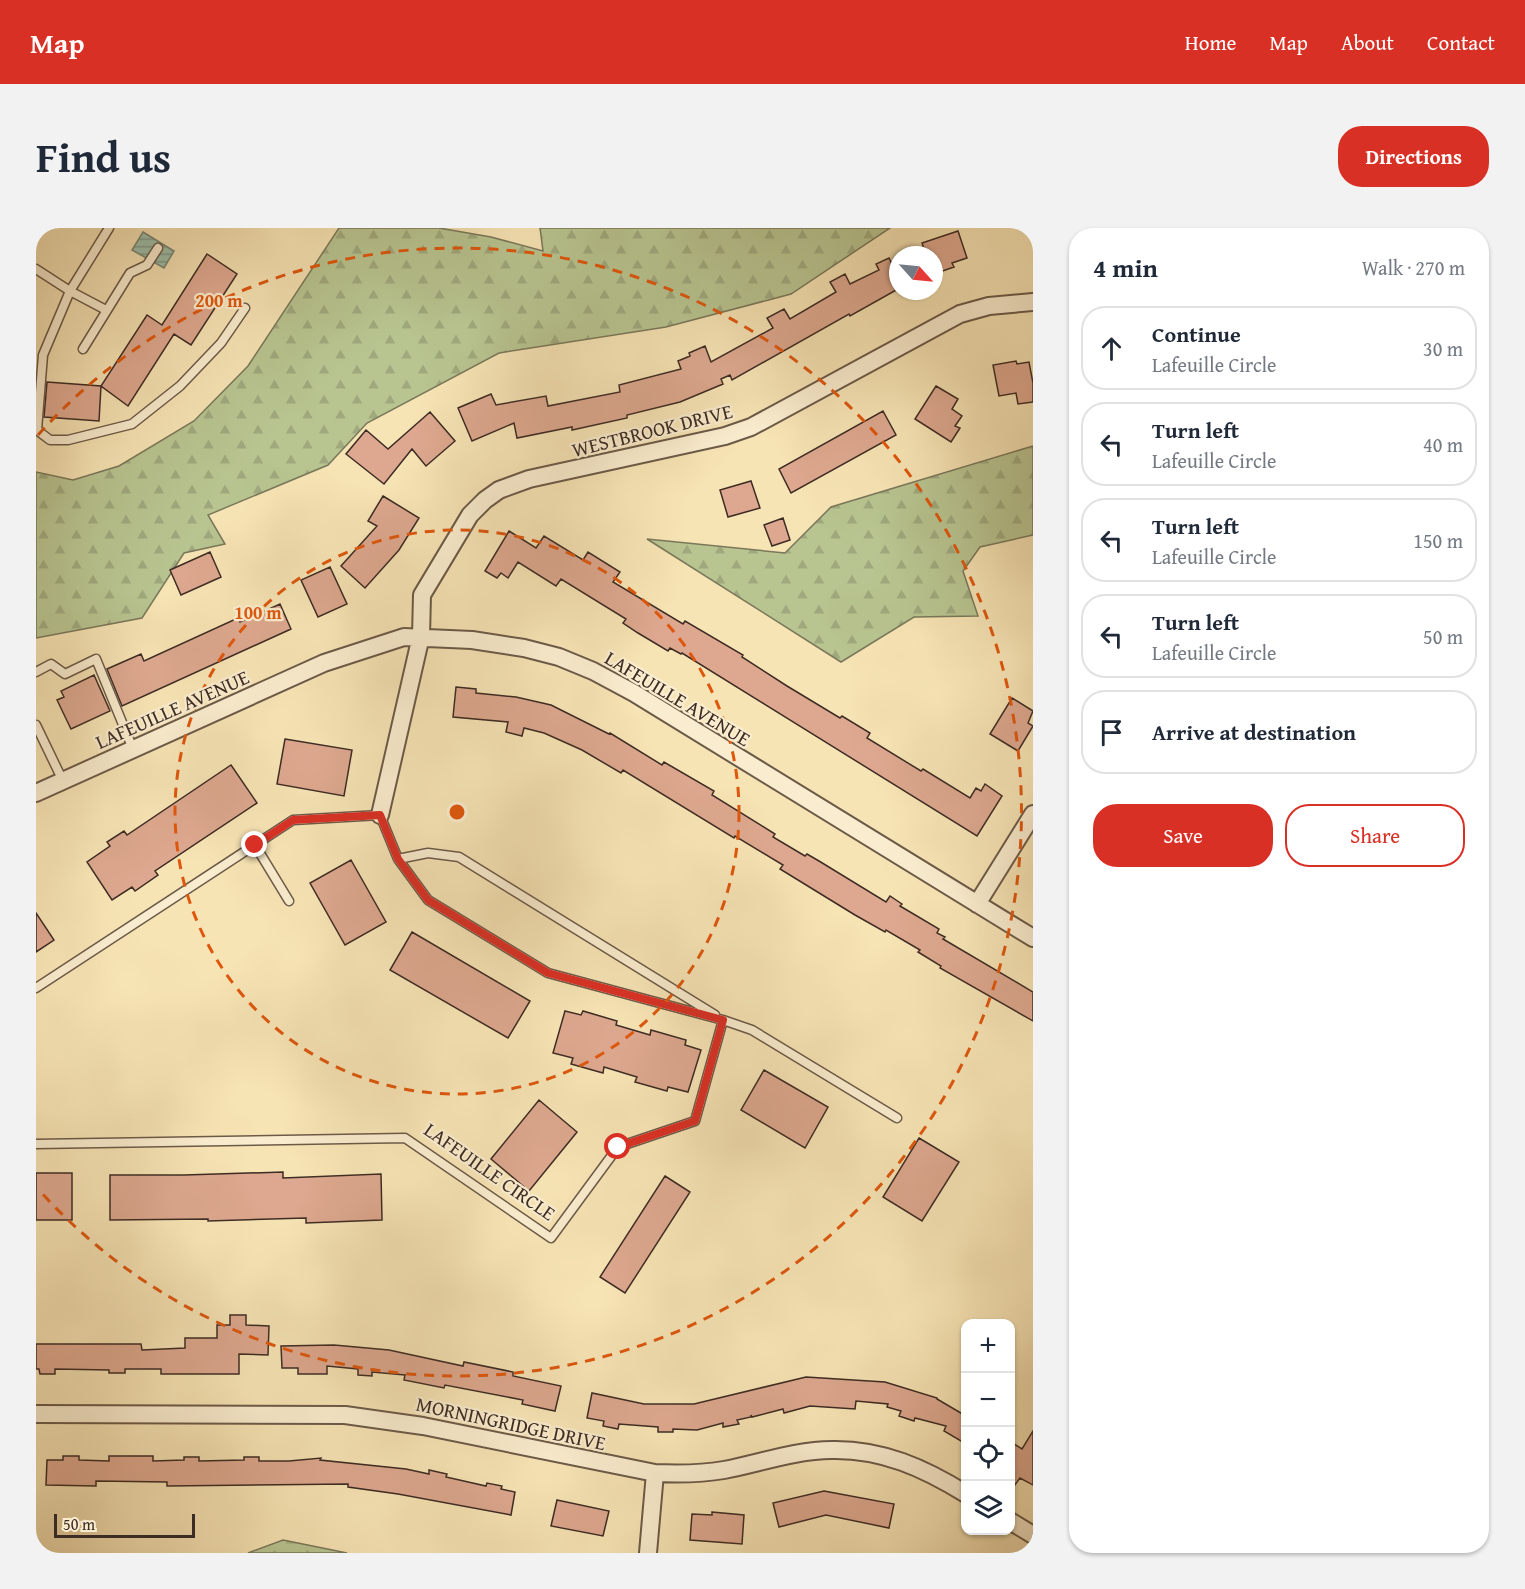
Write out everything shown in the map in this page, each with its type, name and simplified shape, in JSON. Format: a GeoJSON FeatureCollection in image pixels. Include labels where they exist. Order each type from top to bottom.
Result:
{"type":"FeatureCollection","features":[{"type":"Feature","properties":{"kind":"street","name":"WESTBROOK DRIVE"},"geometry":{"type":"LineString","coordinates":[[421,636],[422,596],[470,515],[499,490],[529,479],[725,436],[751,427],[960,314],[989,306],[1033,302]]}},
{"type":"Feature","properties":{"kind":"street"},"geometry":{"type":"LineString","coordinates":[[380,815],[421,636]]}},
{"type":"Feature","properties":{"kind":"street","name":"LAFEUILLE AVENUE"},"geometry":{"type":"LineString","coordinates":[[36,793],[324,663],[404,637],[472,640],[524,648],[559,657],[593,671],[644,699],[1033,938]]}},
{"type":"Feature","properties":{"kind":"street"},"geometry":{"type":"LineString","coordinates":[[977,904],[1033,814]]}},
{"type":"Feature","properties":{"kind":"street","name":"MORNINGRIDGE DRIVE"},"geometry":{"type":"LineString","coordinates":[[36,1414],[345,1416],[423,1426],[655,1473],[688,1474],[721,1470],[805,1452],[859,1451],[912,1464],[961,1491]]}},
{"type":"Feature","properties":{"kind":"street"},"geometry":{"type":"LineString","coordinates":[[648,1553],[655,1473]]}},
{"type":"Feature","properties":{"kind":"street"},"geometry":{"type":"LineString","coordinates":[[1015,1524],[1033,1535]]}},
{"type":"Feature","properties":{"kind":"lane"},"geometry":{"type":"LineString","coordinates":[[109,228],[70,291],[43,355],[37,430],[50,440],[68,440],[132,424],[180,386],[221,343],[245,308]]}},
{"type":"Feature","properties":{"kind":"lane"},"geometry":{"type":"LineString","coordinates":[[83,349],[130,273],[147,265],[158,248]]}},
{"type":"Feature","properties":{"kind":"lane"},"geometry":{"type":"LineString","coordinates":[[36,269],[106,310]]}},
{"type":"Feature","properties":{"kind":"lane"},"geometry":{"type":"LineString","coordinates":[[36,672],[51,664],[65,674],[96,659],[133,749]]}},
{"type":"Feature","properties":{"kind":"lane"},"geometry":{"type":"LineString","coordinates":[[36,725],[63,781]]}},
{"type":"Feature","properties":{"kind":"lane"},"geometry":{"type":"LineString","coordinates":[[36,988],[293,820],[380,815],[398,859],[428,900],[548,973],[723,1020],[752,1030],[897,1118]]}},
{"type":"Feature","properties":{"kind":"lane"},"geometry":{"type":"LineString","coordinates":[[255,845],[289,901]]}},
{"type":"Feature","properties":{"kind":"lane"},"geometry":{"type":"LineString","coordinates":[[398,859],[428,853],[459,857],[723,1020]]}},
{"type":"Feature","properties":{"kind":"lane","name":"LAFEUILLE CIRCLE"},"geometry":{"type":"LineString","coordinates":[[36,1144],[405,1138],[551,1238],[618,1147],[695,1121],[723,1020]]}},
{"type":"Feature","properties":{"kind":"green space"},"geometry":{"type":"Polygon","coordinates":[[[339,228],[439,228],[491,237],[543,251],[540,228],[890,228],[791,294],[666,327],[499,353],[367,423],[328,465],[208,515],[225,544],[184,553],[142,618],[36,638],[36,472],[73,480],[119,466],[194,421],[248,366],[339,228]]]}},
{"type":"Feature","properties":{"kind":"green space"},"geometry":{"type":"Polygon","coordinates":[[[1033,446],[1033,535],[980,547],[963,571],[978,616],[914,617],[841,662],[647,539],[785,553],[831,507],[1033,446]]]}},
{"type":"Feature","properties":{"kind":"green space"},"geometry":{"type":"Polygon","coordinates":[[[283,1540],[347,1553],[248,1553],[283,1540]]]}},
{"type":"Feature","properties":{"kind":"shaded area"},"geometry":{"type":"Polygon","coordinates":[[[143,232],[174,251],[164,268],[132,250],[143,232]]]}},
{"type":"Feature","properties":{"kind":"building"},"geometry":{"type":"Polygon","coordinates":[[[958,231],[967,258],[952,263],[954,267],[943,271],[943,246],[923,246],[922,243],[958,231]]]}},
{"type":"Feature","properties":{"kind":"building"},"geometry":{"type":"Polygon","coordinates":[[[207,254],[237,274],[191,345],[174,334],[128,406],[101,386],[147,315],[162,325],[207,254]]]}},
{"type":"Feature","properties":{"kind":"building"},"geometry":{"type":"Polygon","coordinates":[[[889,258],[889,294],[732,380],[730,375],[721,379],[723,384],[680,402],[627,415],[627,418],[572,430],[572,427],[517,438],[514,423],[472,441],[458,408],[491,394],[496,405],[546,396],[548,406],[620,392],[619,385],[681,369],[678,361],[705,346],[711,362],[773,328],[767,318],[784,309],[790,319],[836,292],[830,282],[845,274],[850,284],[879,270],[876,264],[889,258]]]}},
{"type":"Feature","properties":{"kind":"building"},"geometry":{"type":"Polygon","coordinates":[[[1016,361],[1017,364],[1029,362],[1033,383],[1033,402],[1018,404],[1016,393],[999,396],[993,365],[1016,361]]]}},
{"type":"Feature","properties":{"kind":"building"},"geometry":{"type":"Polygon","coordinates":[[[47,382],[101,386],[99,421],[44,417],[47,382]]]}},
{"type":"Feature","properties":{"kind":"building"},"geometry":{"type":"Polygon","coordinates":[[[936,386],[958,399],[952,409],[962,416],[955,426],[960,428],[951,442],[915,419],[936,386]]]}},
{"type":"Feature","properties":{"kind":"building"},"geometry":{"type":"Polygon","coordinates":[[[883,411],[896,435],[791,493],[779,469],[883,411]]]}},
{"type":"Feature","properties":{"kind":"building"},"geometry":{"type":"Polygon","coordinates":[[[430,412],[455,441],[426,466],[412,449],[384,484],[346,454],[366,430],[388,449],[430,412]]]}},
{"type":"Feature","properties":{"kind":"building"},"geometry":{"type":"Polygon","coordinates":[[[751,481],[760,508],[728,517],[720,490],[751,481]]]}},
{"type":"Feature","properties":{"kind":"building"},"geometry":{"type":"Polygon","coordinates":[[[383,496],[419,518],[399,550],[365,588],[341,566],[377,526],[368,521],[383,496]]]}},
{"type":"Feature","properties":{"kind":"building"},"geometry":{"type":"Polygon","coordinates":[[[783,518],[790,540],[772,546],[764,525],[783,518]]]}},
{"type":"Feature","properties":{"kind":"building"},"geometry":{"type":"Polygon","coordinates":[[[509,531],[536,548],[544,536],[583,560],[588,552],[620,572],[613,582],[683,624],[685,621],[743,655],[742,657],[787,686],[870,733],[867,738],[921,771],[923,769],[970,798],[976,788],[981,791],[985,784],[1002,796],[977,836],[682,653],[670,648],[668,651],[638,633],[623,623],[626,619],[561,579],[556,586],[518,562],[508,578],[501,573],[497,578],[485,571],[509,531]]]}},
{"type":"Feature","properties":{"kind":"building"},"geometry":{"type":"Polygon","coordinates":[[[210,552],[221,577],[181,595],[170,570],[210,552]]]}},
{"type":"Feature","properties":{"kind":"building"},"geometry":{"type":"Polygon","coordinates":[[[330,567],[347,604],[318,617],[301,580],[330,567]]]}},
{"type":"Feature","properties":{"kind":"building"},"geometry":{"type":"Polygon","coordinates":[[[280,604],[291,629],[122,706],[107,669],[141,654],[144,661],[238,618],[240,622],[280,604]]]}},
{"type":"Feature","properties":{"kind":"building"},"geometry":{"type":"Polygon","coordinates":[[[94,675],[110,711],[71,729],[57,700],[64,697],[61,691],[94,675]]]}},
{"type":"Feature","properties":{"kind":"building"},"geometry":{"type":"Polygon","coordinates":[[[456,687],[476,689],[476,693],[516,697],[551,705],[610,733],[662,765],[664,762],[714,791],[712,795],[775,834],[773,837],[805,856],[807,854],[886,902],[890,896],[902,904],[900,906],[939,929],[937,933],[945,937],[943,939],[1033,992],[1033,1021],[940,968],[941,966],[918,952],[920,950],[855,915],[780,869],[783,865],[735,836],[734,838],[623,770],[621,773],[582,750],[544,733],[524,728],[522,736],[506,732],[508,722],[453,717],[456,687]]]}},
{"type":"Feature","properties":{"kind":"building"},"geometry":{"type":"Polygon","coordinates":[[[1012,698],[1033,711],[1028,723],[1033,726],[1018,751],[990,734],[1012,698]]]}},
{"type":"Feature","properties":{"kind":"building"},"geometry":{"type":"Polygon","coordinates":[[[285,739],[352,750],[344,796],[277,784],[285,739]]]}},
{"type":"Feature","properties":{"kind":"building"},"geometry":{"type":"Polygon","coordinates":[[[231,765],[257,803],[155,871],[158,875],[135,891],[132,887],[112,900],[87,862],[110,846],[107,842],[124,831],[127,835],[231,765]]]}},
{"type":"Feature","properties":{"kind":"building"},"geometry":{"type":"Polygon","coordinates":[[[351,860],[386,922],[345,945],[310,883],[351,860]]]}},
{"type":"Feature","properties":{"kind":"building"},"geometry":{"type":"Polygon","coordinates":[[[36,913],[54,940],[36,952],[36,913]]]}},
{"type":"Feature","properties":{"kind":"building"},"geometry":{"type":"Polygon","coordinates":[[[412,932],[530,1001],[508,1038],[390,970],[412,932]]]}},
{"type":"Feature","properties":{"kind":"building"},"geometry":{"type":"Polygon","coordinates":[[[565,1011],[581,1015],[583,1011],[617,1021],[616,1025],[650,1035],[651,1030],[686,1040],[685,1045],[701,1050],[688,1092],[668,1087],[667,1091],[635,1082],[637,1077],[604,1067],[603,1073],[571,1064],[573,1058],[553,1053],[565,1011]]]}},
{"type":"Feature","properties":{"kind":"building"},"geometry":{"type":"Polygon","coordinates":[[[764,1070],[828,1107],[805,1148],[741,1110],[764,1070]]]}},
{"type":"Feature","properties":{"kind":"building"},"geometry":{"type":"Polygon","coordinates":[[[539,1100],[577,1132],[529,1191],[491,1159],[539,1100]]]}},
{"type":"Feature","properties":{"kind":"building"},"geometry":{"type":"Polygon","coordinates":[[[919,1138],[959,1162],[922,1221],[883,1197],[919,1138]]]}},
{"type":"Feature","properties":{"kind":"building"},"geometry":{"type":"Polygon","coordinates":[[[283,1172],[283,1178],[381,1174],[382,1220],[306,1223],[306,1218],[208,1221],[208,1219],[110,1220],[110,1175],[283,1172]]]}},
{"type":"Feature","properties":{"kind":"building"},"geometry":{"type":"Polygon","coordinates":[[[36,1173],[72,1173],[72,1220],[36,1220],[36,1173]]]}},
{"type":"Feature","properties":{"kind":"building"},"geometry":{"type":"Polygon","coordinates":[[[665,1176],[690,1192],[625,1293],[600,1277],[665,1176]]]}},
{"type":"Feature","properties":{"kind":"building"},"geometry":{"type":"Polygon","coordinates":[[[230,1315],[246,1315],[246,1325],[269,1326],[268,1355],[239,1354],[239,1374],[161,1374],[161,1369],[125,1369],[125,1373],[109,1373],[109,1370],[55,1369],[55,1374],[40,1374],[39,1369],[36,1369],[36,1344],[141,1344],[142,1350],[185,1348],[185,1338],[217,1338],[217,1325],[230,1325],[230,1315]]]}},
{"type":"Feature","properties":{"kind":"building"},"geometry":{"type":"Polygon","coordinates":[[[334,1345],[389,1350],[463,1366],[464,1362],[513,1372],[513,1376],[561,1386],[555,1411],[522,1404],[523,1400],[445,1385],[444,1388],[404,1380],[405,1375],[372,1372],[372,1376],[358,1375],[358,1369],[327,1366],[327,1374],[298,1374],[298,1368],[282,1368],[281,1346],[334,1345]]]}},
{"type":"Feature","properties":{"kind":"building"},"geometry":{"type":"Polygon","coordinates":[[[806,1377],[885,1382],[937,1398],[961,1413],[961,1441],[944,1431],[946,1426],[899,1416],[901,1411],[887,1407],[888,1404],[856,1401],[855,1409],[810,1406],[784,1413],[783,1409],[752,1417],[751,1415],[751,1417],[737,1420],[739,1424],[723,1427],[723,1423],[697,1430],[673,1429],[673,1432],[658,1432],[658,1427],[619,1424],[618,1429],[603,1426],[604,1421],[587,1418],[592,1393],[644,1404],[694,1404],[806,1377]]]}},
{"type":"Feature","properties":{"kind":"building"},"geometry":{"type":"Polygon","coordinates":[[[1033,1431],[1033,1485],[1020,1478],[1015,1485],[1015,1445],[1022,1449],[1033,1431]]]}},
{"type":"Feature","properties":{"kind":"building"},"geometry":{"type":"Polygon","coordinates":[[[63,1456],[79,1456],[79,1460],[109,1461],[109,1456],[153,1456],[153,1461],[184,1460],[184,1457],[199,1457],[199,1461],[244,1460],[244,1457],[259,1457],[259,1461],[321,1458],[320,1460],[406,1469],[429,1474],[429,1470],[447,1474],[446,1477],[486,1486],[487,1483],[502,1486],[501,1489],[515,1492],[511,1515],[348,1487],[348,1484],[167,1486],[167,1482],[96,1481],[96,1486],[46,1485],[47,1460],[63,1460],[63,1456]]]}},
{"type":"Feature","properties":{"kind":"building"},"geometry":{"type":"Polygon","coordinates":[[[824,1491],[894,1504],[889,1528],[826,1515],[779,1527],[773,1503],[824,1491]]]}},
{"type":"Feature","properties":{"kind":"building"},"geometry":{"type":"Polygon","coordinates":[[[557,1500],[609,1511],[603,1536],[551,1526],[557,1500]]]}},
{"type":"Feature","properties":{"kind":"building"},"geometry":{"type":"Polygon","coordinates":[[[712,1512],[744,1515],[742,1544],[690,1540],[692,1514],[712,1515],[712,1512]]]}},
{"type":"Feature","properties":{"kind":"route"},"geometry":{"type":"LineString","coordinates":[[255,845],[293,820],[380,815],[398,859],[428,900],[548,973],[723,1020],[695,1121],[618,1147]]}}]}
